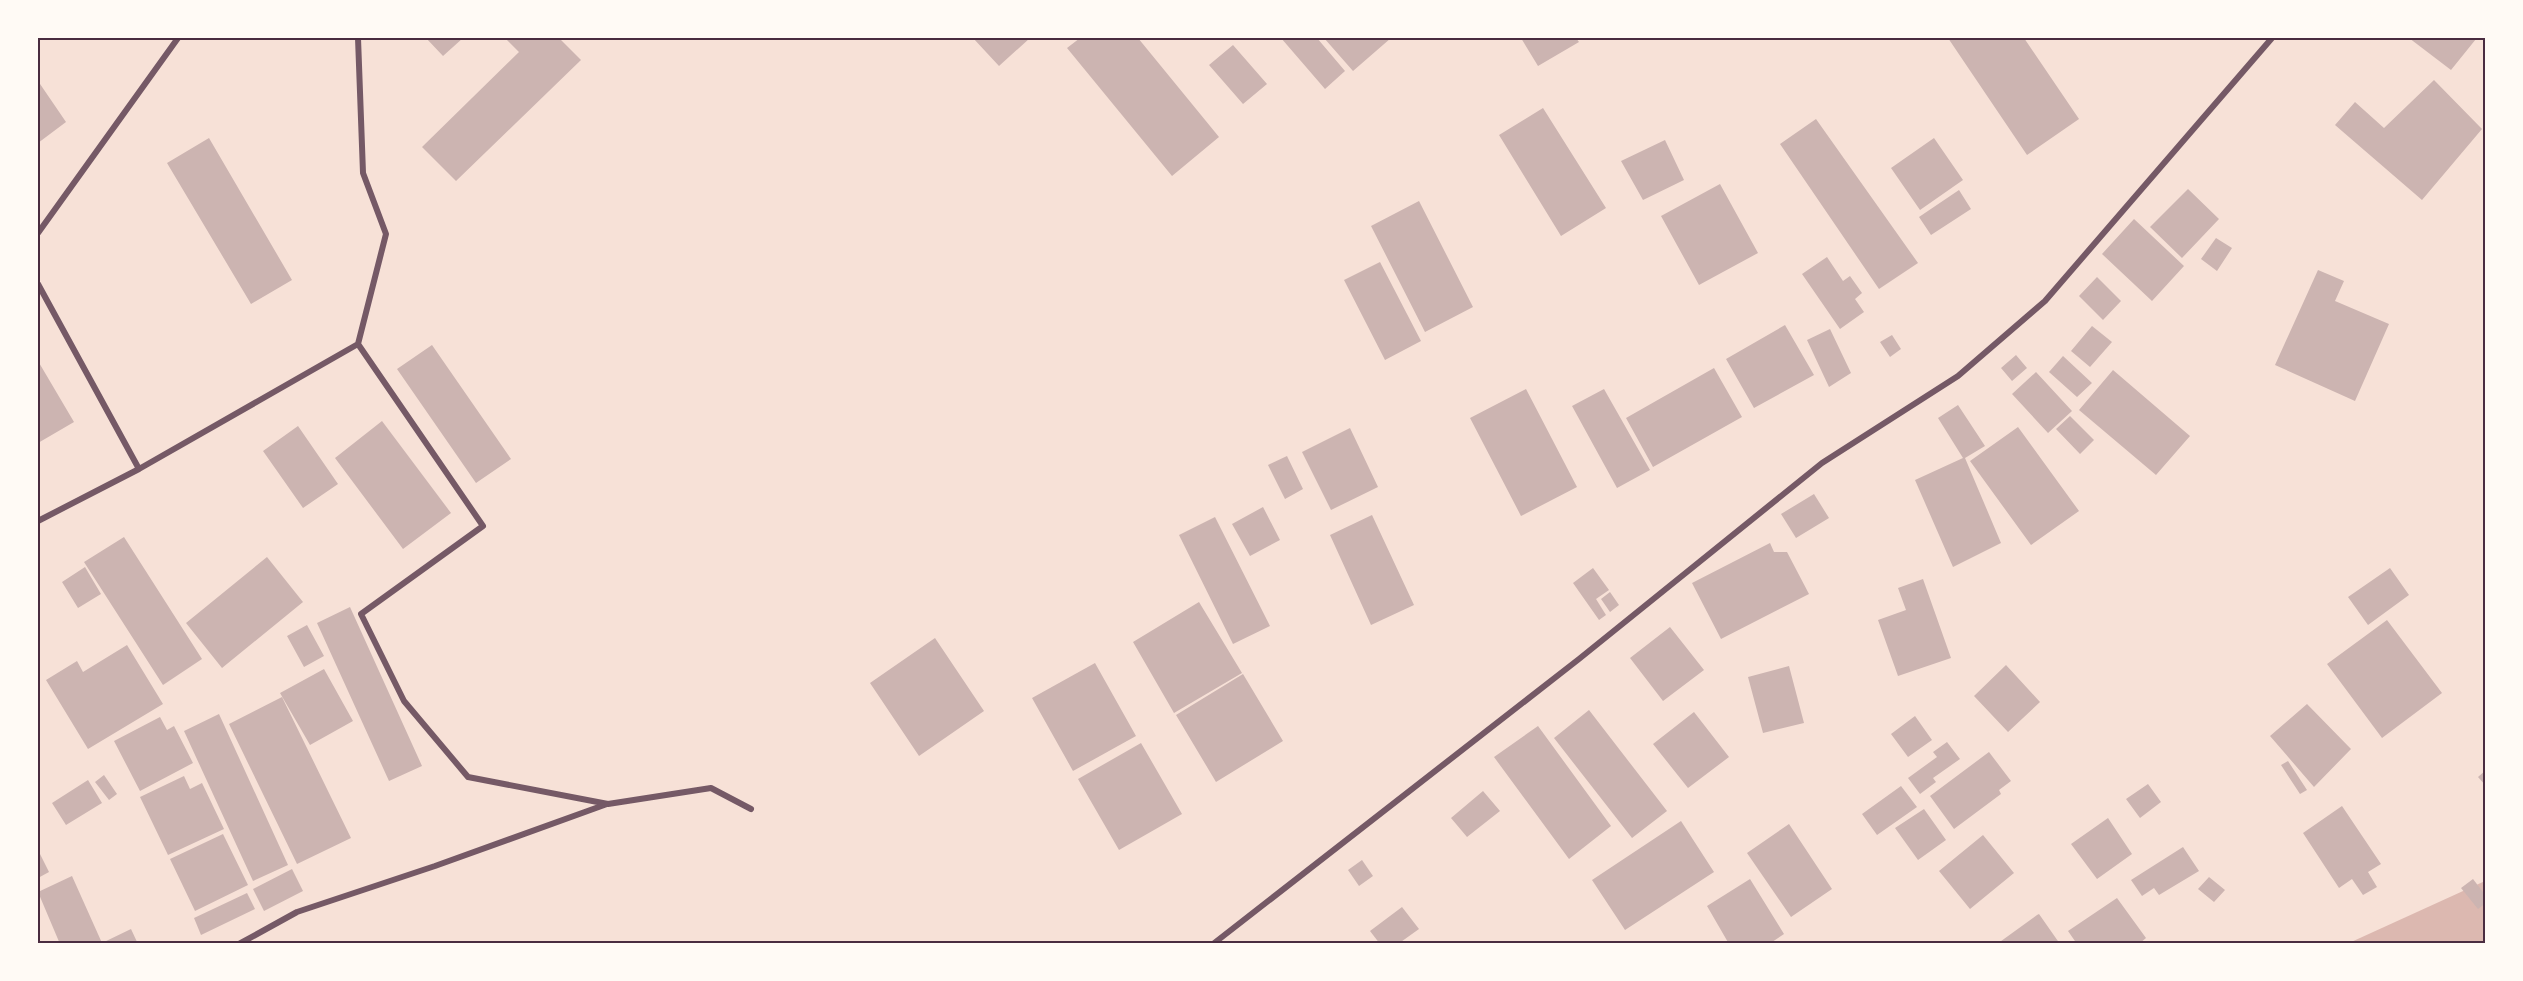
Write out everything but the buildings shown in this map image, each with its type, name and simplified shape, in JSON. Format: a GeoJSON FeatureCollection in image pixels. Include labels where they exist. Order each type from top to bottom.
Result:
{"type":"FeatureCollection","features":[{"type":"Feature","properties":{"kind":"street"},"geometry":{"type":"LineString","coordinates":[[38,233],[178,38]]}},
{"type":"Feature","properties":{"kind":"street"},"geometry":{"type":"LineString","coordinates":[[38,521],[139,469],[358,344],[386,234],[363,173],[358,38]]}},
{"type":"Feature","properties":{"kind":"street"},"geometry":{"type":"LineString","coordinates":[[1213,944],[1580,659],[1822,463],[1958,376],[2045,301],[2272,38]]}},
{"type":"Feature","properties":{"kind":"street"},"geometry":{"type":"LineString","coordinates":[[38,284],[139,469]]}},
{"type":"Feature","properties":{"kind":"street"},"geometry":{"type":"LineString","coordinates":[[358,344],[483,526],[361,614],[404,701],[468,777],[608,804]]}},
{"type":"Feature","properties":{"kind":"street"},"geometry":{"type":"LineString","coordinates":[[239,944],[297,912],[435,866],[608,804],[711,788],[751,809]]}},
{"type":"Feature","properties":{"kind":"shaded area"},"geometry":{"type":"Polygon","coordinates":[[[2485,881],[2485,943],[2349,943],[2485,881]]]}}]}
